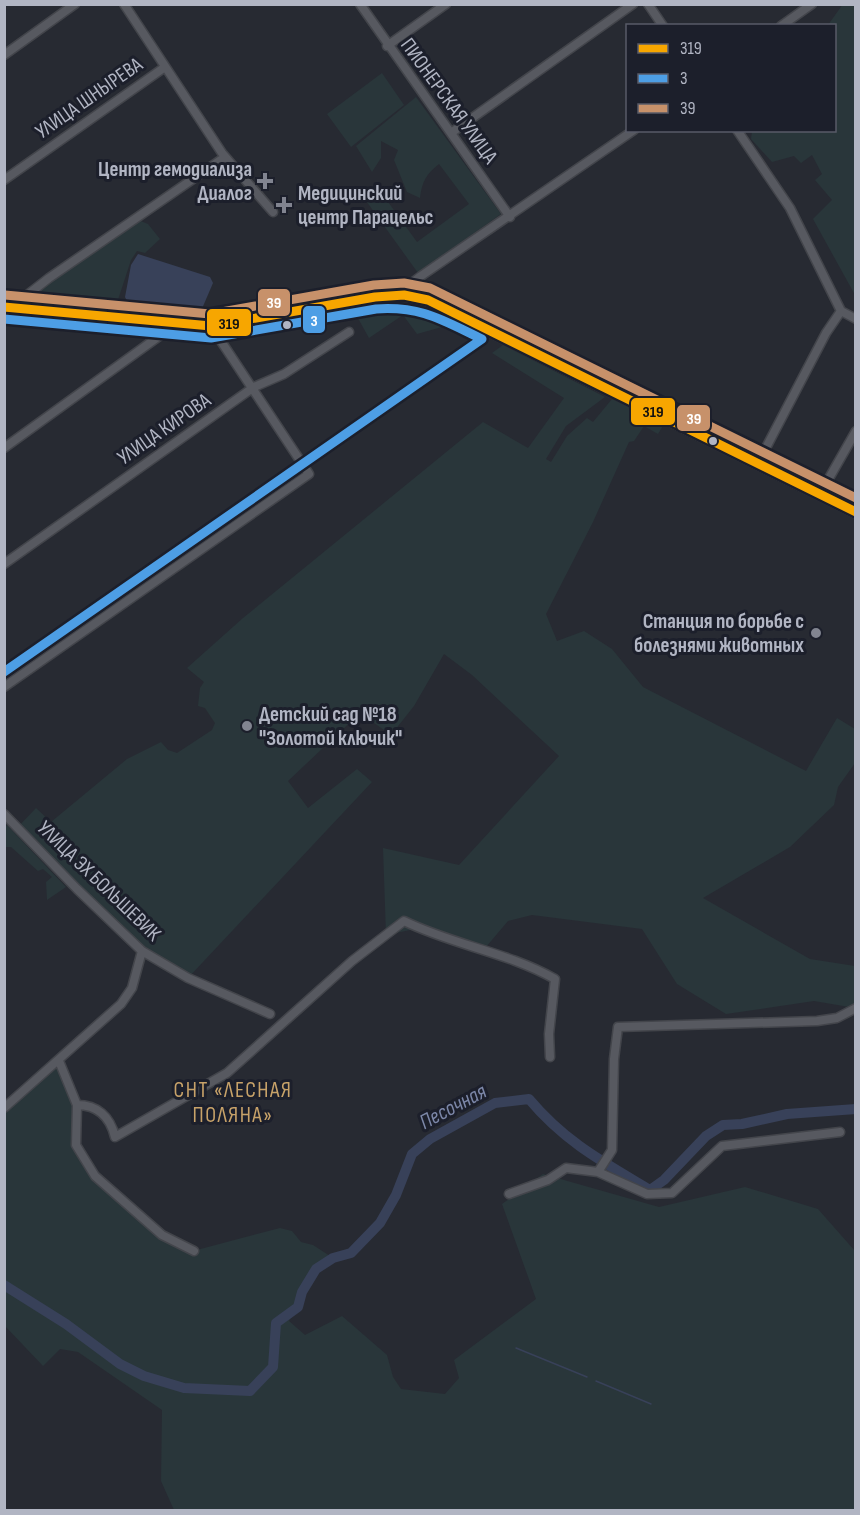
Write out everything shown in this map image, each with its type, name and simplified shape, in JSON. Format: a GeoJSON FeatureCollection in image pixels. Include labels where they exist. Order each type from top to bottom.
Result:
{"type":"FeatureCollection","features":[{"type":"Feature","properties":{"kind":"main road"},"geometry":{"type":"LineString","coordinates":[[8,309],[211,326],[404,295],[429,300],[855,512]]}},
{"type":"Feature","properties":{"kind":"street"},"geometry":{"type":"LineString","coordinates":[[4,55],[75,4]]}},
{"type":"Feature","properties":{"kind":"street"},"geometry":{"type":"LineString","coordinates":[[124,4],[225,157],[273,212]]}},
{"type":"Feature","properties":{"kind":"street","name":"ПИОНЕРСКАЯ УЛИЦА"},"geometry":{"type":"LineString","coordinates":[[360,4],[387,46],[510,217]]}},
{"type":"Feature","properties":{"kind":"street"},"geometry":{"type":"LineString","coordinates":[[387,46],[446,4]]}},
{"type":"Feature","properties":{"kind":"street"},"geometry":{"type":"LineString","coordinates":[[451,133],[633,4]]}},
{"type":"Feature","properties":{"kind":"street"},"geometry":{"type":"LineString","coordinates":[[648,4],[662,24]]}},
{"type":"Feature","properties":{"kind":"street"},"geometry":{"type":"LineString","coordinates":[[784,24],[812,4]]}},
{"type":"Feature","properties":{"kind":"street","name":"УЛИЦА ШНЫРЕВА"},"geometry":{"type":"LineString","coordinates":[[4,180],[165,67]]}},
{"type":"Feature","properties":{"kind":"street"},"geometry":{"type":"LineString","coordinates":[[404,295],[404,289],[421,276],[631,132]]}},
{"type":"Feature","properties":{"kind":"street"},"geometry":{"type":"LineString","coordinates":[[738,132],[789,208],[841,311],[855,319]]}},
{"type":"Feature","properties":{"kind":"street"},"geometry":{"type":"LineString","coordinates":[[8,309],[49,278],[225,157]]}},
{"type":"Feature","properties":{"kind":"street"},"geometry":{"type":"LineString","coordinates":[[758,463],[826,333],[841,311]]}},
{"type":"Feature","properties":{"kind":"street"},"geometry":{"type":"LineString","coordinates":[[4,448],[176,324]]}},
{"type":"Feature","properties":{"kind":"street"},"geometry":{"type":"LineString","coordinates":[[4,687],[309,474],[254,387],[211,326]]}},
{"type":"Feature","properties":{"kind":"street","name":"УЛИЦА КИРОВА"},"geometry":{"type":"LineString","coordinates":[[4,564],[254,387],[284,374],[349,332]]}},
{"type":"Feature","properties":{"kind":"street"},"geometry":{"type":"LineString","coordinates":[[820,494],[855,431]]}},
{"type":"Feature","properties":{"kind":"street","name":"УЛИЦА ЭХ БОЛЬШЕВИК"},"geometry":{"type":"LineString","coordinates":[[6,820],[76,890],[142,951],[188,978],[270,1014]]}},
{"type":"Feature","properties":{"kind":"street"},"geometry":{"type":"LineString","coordinates":[[77,1105],[89,1105],[101,1111],[115,1137],[206,1087],[267,1040],[352,961],[404,921],[469,947],[489,950],[555,979],[549,1034],[550,1057]]}},
{"type":"Feature","properties":{"kind":"street"},"geometry":{"type":"LineString","coordinates":[[4,1108],[121,1004],[132,988],[142,951]]}},
{"type":"Feature","properties":{"kind":"street"},"geometry":{"type":"LineString","coordinates":[[598,1172],[612,1150],[614,1059],[618,1027],[818,1021],[837,1018],[855,1008]]}},
{"type":"Feature","properties":{"kind":"street"},"geometry":{"type":"LineString","coordinates":[[59,1061],[77,1105],[76,1145],[95,1176],[162,1235],[194,1251]]}},
{"type":"Feature","properties":{"kind":"street"},"geometry":{"type":"LineString","coordinates":[[509,1194],[548,1180],[566,1168],[598,1172],[647,1194],[672,1193],[722,1146],[840,1131]]}},
{"type":"Feature","properties":{"kind":"shaded area"},"geometry":{"type":"Polygon","coordinates":[[[843,4],[856,5],[855,295],[813,219],[832,200],[815,180],[822,174],[812,155],[801,163],[794,156],[772,162],[751,139],[752,132],[836,132],[836,24],[829,24],[843,4]]]}},
{"type":"Feature","properties":{"kind":"shaded area"},"geometry":{"type":"Polygon","coordinates":[[[382,73],[404,105],[351,147],[327,114],[382,73]]]}},
{"type":"Feature","properties":{"kind":"shaded area"},"geometry":{"type":"Polygon","coordinates":[[[416,97],[501,214],[418,273],[364,198],[378,188],[417,242],[469,204],[439,164],[425,179],[420,198],[407,192],[394,160],[398,150],[381,141],[381,158],[372,172],[356,146],[416,97]]]}},
{"type":"Feature","properties":{"kind":"shaded area"},"geometry":{"type":"Polygon","coordinates":[[[136,219],[148,224],[160,239],[145,253],[137,251],[131,260],[116,306],[27,298],[136,219]]]}},
{"type":"Feature","properties":{"kind":"shaded area"},"geometry":{"type":"Polygon","coordinates":[[[395,301],[434,310],[455,319],[489,339],[479,344],[442,327],[417,334],[403,315],[369,338],[355,313],[377,304],[395,301]]]}},
{"type":"Feature","properties":{"kind":"shaded area"},"geometry":{"type":"Polygon","coordinates":[[[503,345],[605,397],[566,426],[546,459],[551,462],[567,436],[587,418],[593,422],[612,399],[664,424],[658,434],[644,426],[634,441],[629,442],[593,522],[546,614],[557,641],[584,631],[612,649],[643,687],[806,771],[837,718],[855,729],[855,763],[838,787],[834,805],[790,847],[703,898],[810,959],[855,966],[855,1008],[814,1001],[726,1014],[677,984],[642,929],[532,915],[508,921],[486,947],[465,948],[415,929],[386,935],[383,848],[459,865],[559,756],[472,675],[444,654],[414,706],[391,735],[360,713],[288,781],[308,808],[357,769],[372,782],[188,978],[142,951],[17,828],[36,808],[51,822],[127,759],[161,742],[168,750],[177,753],[212,730],[215,723],[205,708],[198,706],[200,688],[204,682],[187,668],[243,618],[483,422],[528,448],[564,398],[492,353],[503,345]]]}},
{"type":"Feature","properties":{"kind":"shaded area"},"geometry":{"type":"Polygon","coordinates":[[[7,825],[66,887],[47,900],[46,882],[52,877],[43,869],[38,871],[11,847],[5,847],[7,825]]]}},
{"type":"Feature","properties":{"kind":"shaded area"},"geometry":{"type":"Polygon","coordinates":[[[58,1059],[77,1105],[76,1145],[95,1176],[162,1235],[193,1251],[280,1228],[292,1231],[301,1242],[313,1245],[333,1258],[316,1269],[289,1321],[305,1335],[342,1316],[387,1355],[393,1377],[401,1389],[445,1394],[459,1378],[454,1360],[536,1299],[502,1204],[543,1174],[659,1207],[745,1187],[818,1209],[855,1251],[855,1510],[174,1510],[161,1481],[162,1410],[78,1352],[60,1349],[43,1366],[5,1326],[5,1106],[58,1059]]]}},
{"type":"Feature","properties":{"kind":"water"},"geometry":{"type":"Polygon","coordinates":[[[138,254],[210,277],[213,283],[201,311],[128,303],[125,297],[131,265],[138,254]]]}},
{"type":"Feature","properties":{"kind":"waterway","name":"Песочная"},"geometry":{"type":"LineString","coordinates":[[4,1285],[66,1324],[120,1364],[144,1376],[184,1388],[250,1391],[273,1367],[276,1323],[298,1307],[302,1292],[316,1269],[333,1258],[351,1253],[380,1223],[396,1195],[412,1154],[430,1139],[495,1103],[529,1099],[571,1139],[650,1190],[664,1180],[706,1136],[723,1125],[742,1124],[787,1114],[856,1109]]}},
{"type":"Feature","properties":{"kind":"waterway"},"geometry":{"type":"LineString","coordinates":[[516,1348],[587,1377]]}},
{"type":"Feature","properties":{"kind":"waterway"},"geometry":{"type":"LineString","coordinates":[[596,1381],[651,1404]]}},
{"type":"Feature","properties":{"kind":"transit line","name":"39"},"geometry":{"type":"LineString","coordinates":[[5,295],[210,314],[374,285],[404,283],[430,288],[856,498]]}},
{"type":"Feature","properties":{"kind":"transit line","name":"319"},"geometry":{"type":"LineString","coordinates":[[4,307],[211,326],[375,297],[404,295],[428,300],[856,512]]}},
{"type":"Feature","properties":{"kind":"transit line","name":"3"},"geometry":{"type":"LineString","coordinates":[[4,319],[211,338],[376,309],[392,309],[419,312],[443,320],[482,339],[4,672]]}},
{"type":"Feature","properties":{"kind":"place","name":"Центр гемодиализа Диалог"},"geometry":{"type":"Point","coordinates":[265,181]}},
{"type":"Feature","properties":{"kind":"place","name":"Медицинский центр Парацельс"},"geometry":{"type":"Point","coordinates":[284,205]}},
{"type":"Feature","properties":{"kind":"place","name":"Станция по борьбе с болезнями животных"},"geometry":{"type":"Point","coordinates":[816,633]}},
{"type":"Feature","properties":{"kind":"place","name":"Детский сад №18 \"Золотой ключик\""},"geometry":{"type":"Point","coordinates":[247,726]}},
{"type":"Feature","properties":{"kind":"district","name":"СНТ «ЛЕСНАЯ ПОЛЯНА»"},"geometry":{"type":"Point","coordinates":[233,1102]}}]}
